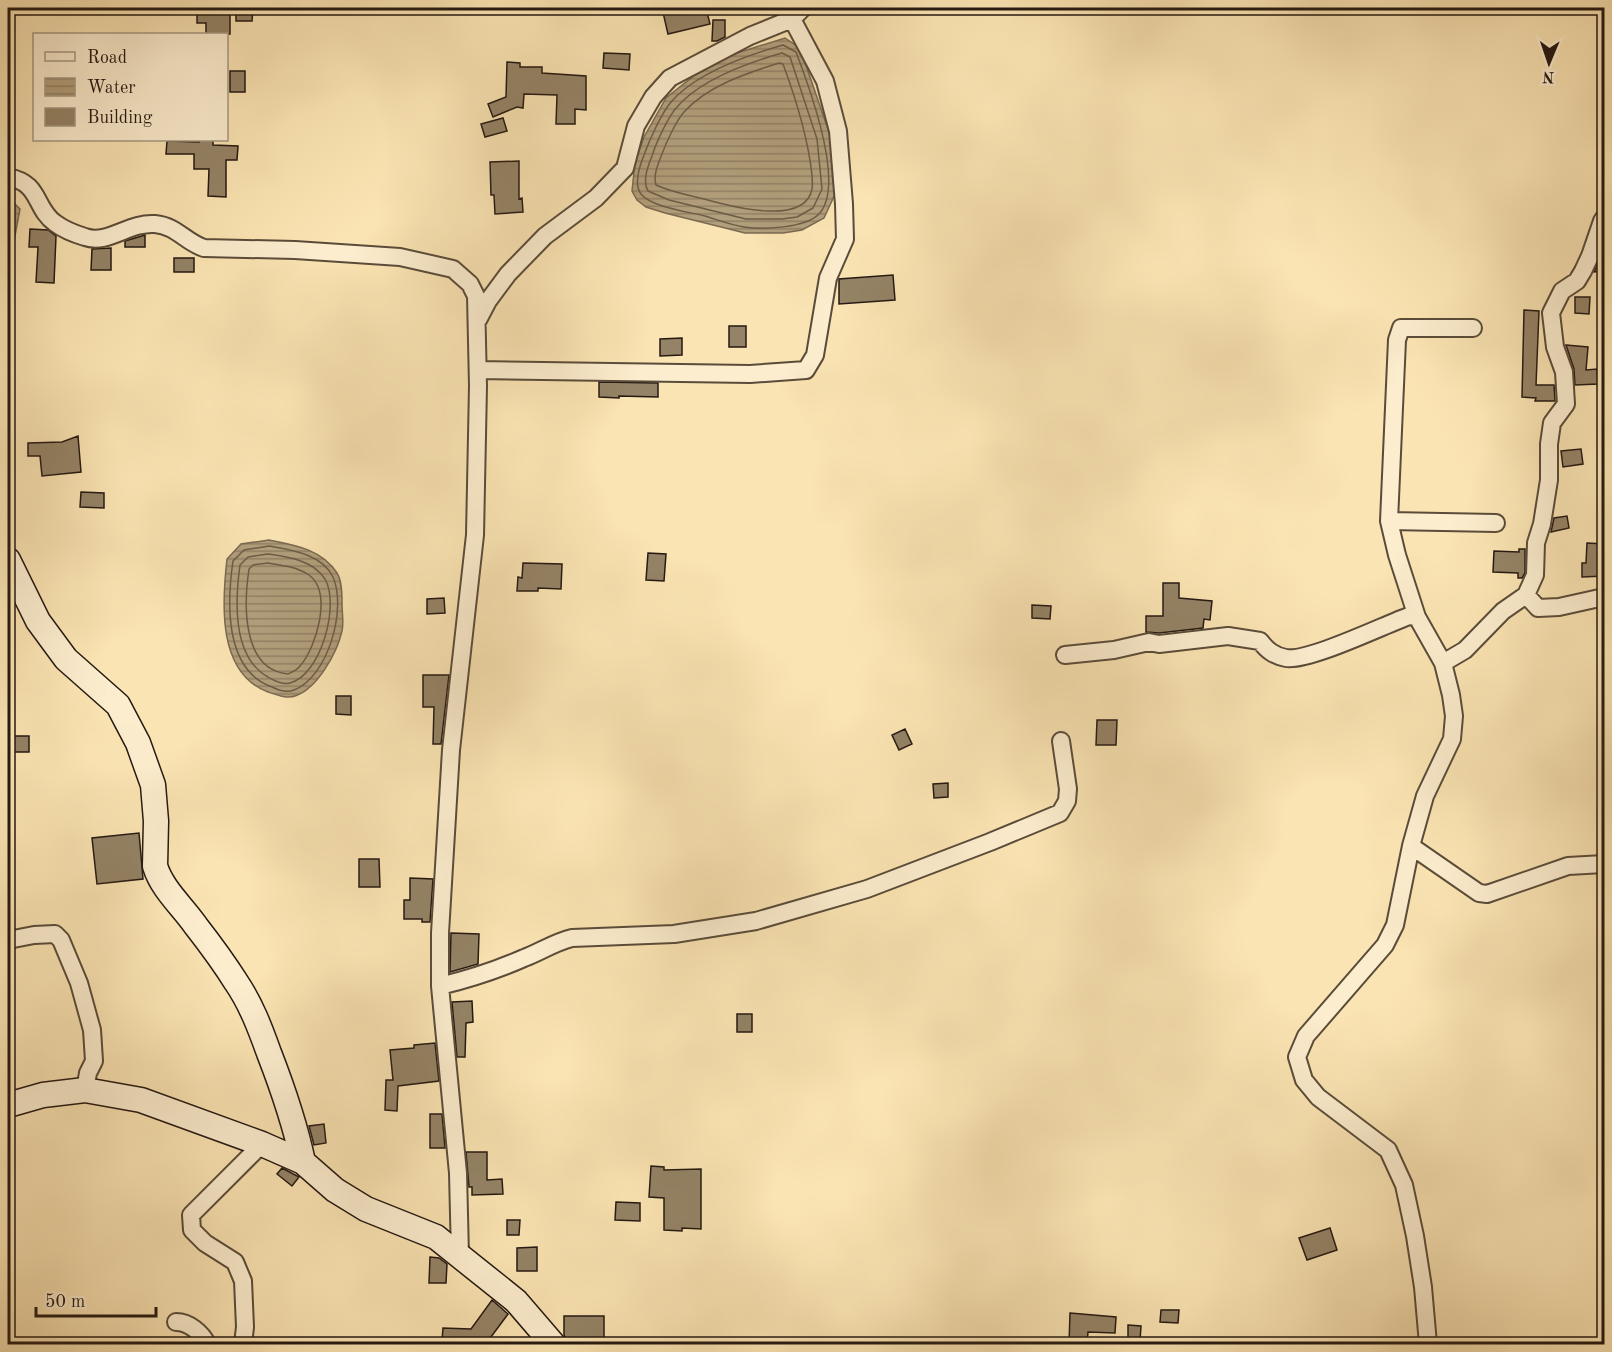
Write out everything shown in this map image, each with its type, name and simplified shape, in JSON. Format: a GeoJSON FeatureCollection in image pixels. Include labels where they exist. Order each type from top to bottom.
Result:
{"type":"FeatureCollection","features":[{"type":"Feature","properties":{"kind":"street"},"geometry":{"type":"LineString","coordinates":[[476,327],[488,301],[508,274],[545,236],[596,198],[625,168],[636,126],[653,97],[670,78],[798,13],[825,81],[838,131],[845,238],[828,278],[815,355],[806,370],[750,374],[478,370]]}},
{"type":"Feature","properties":{"kind":"street"},"geometry":{"type":"LineString","coordinates":[[8,177],[17,179],[34,192],[42,208],[54,223],[87,238],[104,239],[128,228],[154,224],[175,229],[196,246],[204,248],[295,250],[400,257],[453,269],[470,284],[476,296],[478,370],[475,536],[451,750],[443,863],[440,986],[458,1173],[460,1256]]}},
{"type":"Feature","properties":{"kind":"street"},"geometry":{"type":"LineString","coordinates":[[1443,663],[1465,650],[1503,611],[1526,595],[1535,575],[1536,543],[1542,524],[1549,480],[1549,444],[1552,423],[1566,404],[1563,372],[1555,346],[1551,313],[1562,291],[1577,281],[1583,271],[1605,218]]}},
{"type":"Feature","properties":{"kind":"street"},"geometry":{"type":"LineString","coordinates":[[1428,1344],[1423,1287],[1415,1236],[1400,1176],[1388,1150],[1318,1097],[1304,1080],[1297,1057],[1306,1036],[1385,945],[1395,925],[1411,846],[1425,796],[1452,739],[1454,716],[1443,663],[1417,617],[1397,555],[1389,521],[1397,340],[1401,328],[1473,328]]}},
{"type":"Feature","properties":{"kind":"street"},"geometry":{"type":"LineString","coordinates":[[1389,521],[1496,523]]}},
{"type":"Feature","properties":{"kind":"street"},"geometry":{"type":"LineString","coordinates":[[8,560],[38,621],[66,659],[118,705],[138,743],[153,785],[157,872],[163,885],[197,926],[237,982],[254,1013],[285,1093],[303,1162]]}},
{"type":"Feature","properties":{"kind":"street"},"geometry":{"type":"LineString","coordinates":[[1526,595],[1538,608],[1559,607],[1605,597]]}},
{"type":"Feature","properties":{"kind":"street"},"geometry":{"type":"LineString","coordinates":[[1065,655],[1114,650],[1149,642],[1159,644],[1228,636],[1260,641],[1270,653],[1288,659],[1308,655],[1409,616],[1417,617]]}},
{"type":"Feature","properties":{"kind":"street"},"geometry":{"type":"LineString","coordinates":[[440,986],[502,967],[560,941],[572,938],[674,934],[756,921],[867,889],[990,842],[1060,813],[1067,801],[1068,789],[1061,741]]}},
{"type":"Feature","properties":{"kind":"street"},"geometry":{"type":"LineString","coordinates":[[1411,846],[1479,893],[1487,894],[1568,866],[1605,864]]}},
{"type":"Feature","properties":{"kind":"street"},"geometry":{"type":"LineString","coordinates":[[8,940],[55,934],[62,940],[79,983],[92,1030],[94,1061],[88,1072],[85,1090]]}},
{"type":"Feature","properties":{"kind":"street"},"geometry":{"type":"LineString","coordinates":[[8,1105],[43,1095],[85,1090],[141,1100],[262,1144],[303,1162],[335,1190],[366,1209],[436,1237],[516,1301],[553,1344]]}},
{"type":"Feature","properties":{"kind":"street"},"geometry":{"type":"LineString","coordinates":[[243,1344],[245,1327],[243,1281],[235,1262],[205,1243],[192,1230],[191,1215],[262,1144]]}},
{"type":"Feature","properties":{"kind":"street"},"geometry":{"type":"LineString","coordinates":[[176,1322],[183,1322],[192,1327],[207,1344]]}},
{"type":"Feature","properties":{"kind":"water"},"geometry":{"type":"Polygon","coordinates":[[[785,38],[800,48],[830,135],[836,192],[824,218],[802,230],[783,233],[745,233],[665,213],[646,207],[637,200],[632,191],[635,163],[644,137],[666,98],[695,75],[734,54],[785,38]]]}},
{"type":"Feature","properties":{"kind":"water"},"geometry":{"type":"Polygon","coordinates":[[[8,197],[20,209],[8,273],[8,197]]]}},
{"type":"Feature","properties":{"kind":"water"},"geometry":{"type":"Polygon","coordinates":[[[269,540],[307,549],[324,558],[340,580],[343,628],[336,649],[325,669],[311,686],[292,697],[268,692],[251,683],[239,669],[226,635],[224,596],[227,559],[241,544],[269,540]]]}},
{"type":"Feature","properties":{"kind":"building"},"geometry":{"type":"Polygon","coordinates":[[[236,8],[253,8],[252,21],[236,21],[236,8]]]}},
{"type":"Feature","properties":{"kind":"building"},"geometry":{"type":"Polygon","coordinates":[[[662,8],[706,8],[710,24],[668,34],[662,8]]]}},
{"type":"Feature","properties":{"kind":"building"},"geometry":{"type":"Polygon","coordinates":[[[197,9],[230,9],[230,34],[206,33],[206,23],[197,23],[197,9]]]}},
{"type":"Feature","properties":{"kind":"building"},"geometry":{"type":"Polygon","coordinates":[[[713,20],[725,20],[725,37],[717,41],[712,41],[713,20]]]}},
{"type":"Feature","properties":{"kind":"building"},"geometry":{"type":"Polygon","coordinates":[[[604,53],[630,54],[629,70],[603,68],[604,53]]]}},
{"type":"Feature","properties":{"kind":"building"},"geometry":{"type":"Polygon","coordinates":[[[507,62],[520,63],[520,67],[542,67],[542,73],[586,76],[586,110],[575,109],[575,124],[556,124],[557,95],[524,94],[523,108],[517,107],[493,117],[488,104],[506,97],[507,62]]]}},
{"type":"Feature","properties":{"kind":"building"},"geometry":{"type":"Polygon","coordinates":[[[230,71],[245,71],[245,92],[230,92],[230,71]]]}},
{"type":"Feature","properties":{"kind":"building"},"geometry":{"type":"Polygon","coordinates":[[[503,118],[507,131],[485,137],[481,124],[503,118]]]}},
{"type":"Feature","properties":{"kind":"building"},"geometry":{"type":"Polygon","coordinates":[[[167,141],[213,141],[213,145],[238,146],[237,160],[226,160],[226,197],[208,196],[209,169],[194,169],[194,154],[166,154],[167,141]]]}},
{"type":"Feature","properties":{"kind":"building"},"geometry":{"type":"Polygon","coordinates":[[[519,161],[519,199],[522,198],[523,212],[495,214],[494,195],[491,195],[490,162],[519,161]]]}},
{"type":"Feature","properties":{"kind":"building"},"geometry":{"type":"Polygon","coordinates":[[[30,229],[48,230],[56,236],[54,283],[36,282],[38,247],[29,247],[30,229]]]}},
{"type":"Feature","properties":{"kind":"building"},"geometry":{"type":"Polygon","coordinates":[[[145,235],[145,247],[125,247],[125,241],[145,235]]]}},
{"type":"Feature","properties":{"kind":"building"},"geometry":{"type":"Polygon","coordinates":[[[111,248],[111,270],[91,270],[92,249],[111,248]]]}},
{"type":"Feature","properties":{"kind":"building"},"geometry":{"type":"Polygon","coordinates":[[[1601,257],[1605,257],[1605,271],[1594,272],[1601,257]]]}},
{"type":"Feature","properties":{"kind":"building"},"geometry":{"type":"Polygon","coordinates":[[[174,258],[194,258],[194,272],[174,272],[174,258]]]}},
{"type":"Feature","properties":{"kind":"building"},"geometry":{"type":"Polygon","coordinates":[[[893,275],[895,300],[839,304],[839,279],[893,275]]]}},
{"type":"Feature","properties":{"kind":"building"},"geometry":{"type":"Polygon","coordinates":[[[1575,297],[1590,297],[1589,314],[1575,313],[1575,297]]]}},
{"type":"Feature","properties":{"kind":"building"},"geometry":{"type":"Polygon","coordinates":[[[1524,310],[1539,311],[1536,385],[1554,385],[1555,401],[1535,401],[1536,398],[1522,397],[1524,310]]]}},
{"type":"Feature","properties":{"kind":"building"},"geometry":{"type":"Polygon","coordinates":[[[729,326],[746,326],[746,347],[729,347],[729,326]]]}},
{"type":"Feature","properties":{"kind":"building"},"geometry":{"type":"Polygon","coordinates":[[[682,338],[682,355],[660,356],[660,339],[682,338]]]}},
{"type":"Feature","properties":{"kind":"building"},"geometry":{"type":"Polygon","coordinates":[[[1566,345],[1588,347],[1586,370],[1597,369],[1598,384],[1575,385],[1574,369],[1566,345]]]}},
{"type":"Feature","properties":{"kind":"building"},"geometry":{"type":"Polygon","coordinates":[[[599,382],[658,383],[658,397],[599,397],[599,382]]]}},
{"type":"Feature","properties":{"kind":"building"},"geometry":{"type":"Polygon","coordinates":[[[78,436],[81,472],[42,476],[40,456],[28,456],[28,443],[62,442],[78,436]]]}},
{"type":"Feature","properties":{"kind":"building"},"geometry":{"type":"Polygon","coordinates":[[[1581,449],[1583,464],[1563,467],[1561,451],[1581,449]]]}},
{"type":"Feature","properties":{"kind":"building"},"geometry":{"type":"Polygon","coordinates":[[[81,492],[104,493],[104,508],[80,507],[81,492]]]}},
{"type":"Feature","properties":{"kind":"building"},"geometry":{"type":"Polygon","coordinates":[[[1567,516],[1569,528],[1551,532],[1554,518],[1567,516]]]}},
{"type":"Feature","properties":{"kind":"building"},"geometry":{"type":"Polygon","coordinates":[[[1587,543],[1605,544],[1605,576],[1582,577],[1582,563],[1586,563],[1587,543]]]}},
{"type":"Feature","properties":{"kind":"building"},"geometry":{"type":"Polygon","coordinates":[[[1519,549],[1525,549],[1525,573],[1522,578],[1518,578],[1518,573],[1493,572],[1494,551],[1519,552],[1519,549]]]}},
{"type":"Feature","properties":{"kind":"building"},"geometry":{"type":"Polygon","coordinates":[[[648,553],[666,554],[664,581],[646,580],[648,553]]]}},
{"type":"Feature","properties":{"kind":"building"},"geometry":{"type":"Polygon","coordinates":[[[523,563],[562,564],[561,589],[538,588],[538,591],[517,591],[518,577],[522,578],[523,563]]]}},
{"type":"Feature","properties":{"kind":"building"},"geometry":{"type":"Polygon","coordinates":[[[1163,583],[1179,583],[1179,598],[1212,601],[1210,620],[1204,619],[1203,628],[1159,633],[1146,632],[1146,616],[1163,616],[1163,583]]]}},
{"type":"Feature","properties":{"kind":"building"},"geometry":{"type":"Polygon","coordinates":[[[444,598],[445,613],[427,614],[427,599],[444,598]]]}},
{"type":"Feature","properties":{"kind":"building"},"geometry":{"type":"Polygon","coordinates":[[[1032,605],[1051,606],[1050,619],[1032,618],[1032,605]]]}},
{"type":"Feature","properties":{"kind":"building"},"geometry":{"type":"Polygon","coordinates":[[[423,675],[449,675],[441,744],[433,744],[434,707],[423,707],[423,675]]]}},
{"type":"Feature","properties":{"kind":"building"},"geometry":{"type":"Polygon","coordinates":[[[336,696],[351,696],[351,715],[336,714],[336,696]]]}},
{"type":"Feature","properties":{"kind":"building"},"geometry":{"type":"Polygon","coordinates":[[[1097,720],[1117,720],[1116,745],[1096,745],[1097,720]]]}},
{"type":"Feature","properties":{"kind":"building"},"geometry":{"type":"Polygon","coordinates":[[[905,729],[912,744],[899,750],[892,735],[905,729]]]}},
{"type":"Feature","properties":{"kind":"building"},"geometry":{"type":"Polygon","coordinates":[[[13,736],[29,736],[29,752],[13,752],[13,736]]]}},
{"type":"Feature","properties":{"kind":"building"},"geometry":{"type":"Polygon","coordinates":[[[948,783],[948,797],[934,798],[933,784],[948,783]]]}},
{"type":"Feature","properties":{"kind":"building"},"geometry":{"type":"Polygon","coordinates":[[[139,833],[143,879],[97,884],[92,838],[139,833]]]}},
{"type":"Feature","properties":{"kind":"building"},"geometry":{"type":"Polygon","coordinates":[[[359,859],[379,859],[380,887],[359,887],[359,859]]]}},
{"type":"Feature","properties":{"kind":"building"},"geometry":{"type":"Polygon","coordinates":[[[410,878],[433,879],[430,922],[422,922],[422,919],[404,919],[404,900],[410,900],[410,878]]]}},
{"type":"Feature","properties":{"kind":"building"},"geometry":{"type":"Polygon","coordinates":[[[451,933],[479,934],[478,964],[450,972],[451,933]]]}},
{"type":"Feature","properties":{"kind":"building"},"geometry":{"type":"Polygon","coordinates":[[[472,1001],[473,1022],[466,1023],[465,1057],[457,1057],[452,1002],[472,1001]]]}},
{"type":"Feature","properties":{"kind":"building"},"geometry":{"type":"Polygon","coordinates":[[[737,1014],[752,1014],[752,1032],[737,1032],[737,1014]]]}},
{"type":"Feature","properties":{"kind":"building"},"geometry":{"type":"Polygon","coordinates":[[[435,1043],[439,1081],[398,1086],[397,1111],[385,1110],[386,1080],[393,1080],[390,1050],[435,1043]]]}},
{"type":"Feature","properties":{"kind":"building"},"geometry":{"type":"Polygon","coordinates":[[[430,1114],[442,1114],[445,1148],[430,1148],[430,1114]]]}},
{"type":"Feature","properties":{"kind":"building"},"geometry":{"type":"Polygon","coordinates":[[[324,1124],[326,1143],[314,1145],[309,1126],[324,1124]]]}},
{"type":"Feature","properties":{"kind":"building"},"geometry":{"type":"Polygon","coordinates":[[[466,1152],[487,1152],[487,1180],[502,1179],[503,1194],[472,1195],[472,1187],[469,1187],[466,1152]]]}},
{"type":"Feature","properties":{"kind":"building"},"geometry":{"type":"Polygon","coordinates":[[[651,1166],[664,1167],[664,1170],[701,1169],[701,1229],[664,1230],[664,1198],[649,1197],[651,1166]]]}},
{"type":"Feature","properties":{"kind":"building"},"geometry":{"type":"Polygon","coordinates":[[[282,1168],[299,1177],[292,1186],[277,1174],[282,1168]]]}},
{"type":"Feature","properties":{"kind":"building"},"geometry":{"type":"Polygon","coordinates":[[[616,1202],[640,1203],[640,1221],[615,1220],[616,1202]]]}},
{"type":"Feature","properties":{"kind":"building"},"geometry":{"type":"Polygon","coordinates":[[[507,1220],[520,1220],[519,1235],[507,1235],[507,1220]]]}},
{"type":"Feature","properties":{"kind":"building"},"geometry":{"type":"Polygon","coordinates":[[[1330,1228],[1337,1250],[1307,1260],[1299,1238],[1330,1228]]]}},
{"type":"Feature","properties":{"kind":"building"},"geometry":{"type":"Polygon","coordinates":[[[537,1247],[537,1271],[517,1271],[517,1248],[537,1247]]]}},
{"type":"Feature","properties":{"kind":"building"},"geometry":{"type":"Polygon","coordinates":[[[430,1257],[439,1258],[447,1264],[446,1283],[429,1283],[430,1257]]]}},
{"type":"Feature","properties":{"kind":"building"},"geometry":{"type":"Polygon","coordinates":[[[492,1300],[508,1314],[488,1341],[442,1340],[443,1328],[471,1329],[492,1300]]]}},
{"type":"Feature","properties":{"kind":"building"},"geometry":{"type":"Polygon","coordinates":[[[1161,1310],[1179,1310],[1178,1323],[1160,1322],[1161,1310]]]}},
{"type":"Feature","properties":{"kind":"building"},"geometry":{"type":"Polygon","coordinates":[[[1070,1313],[1116,1317],[1115,1333],[1088,1332],[1087,1344],[1069,1344],[1070,1313]]]}},
{"type":"Feature","properties":{"kind":"building"},"geometry":{"type":"Polygon","coordinates":[[[564,1316],[604,1316],[604,1344],[567,1344],[564,1335],[564,1316]]]}},
{"type":"Feature","properties":{"kind":"building"},"geometry":{"type":"Polygon","coordinates":[[[1128,1325],[1141,1326],[1140,1341],[1128,1340],[1128,1325]]]}}]}
